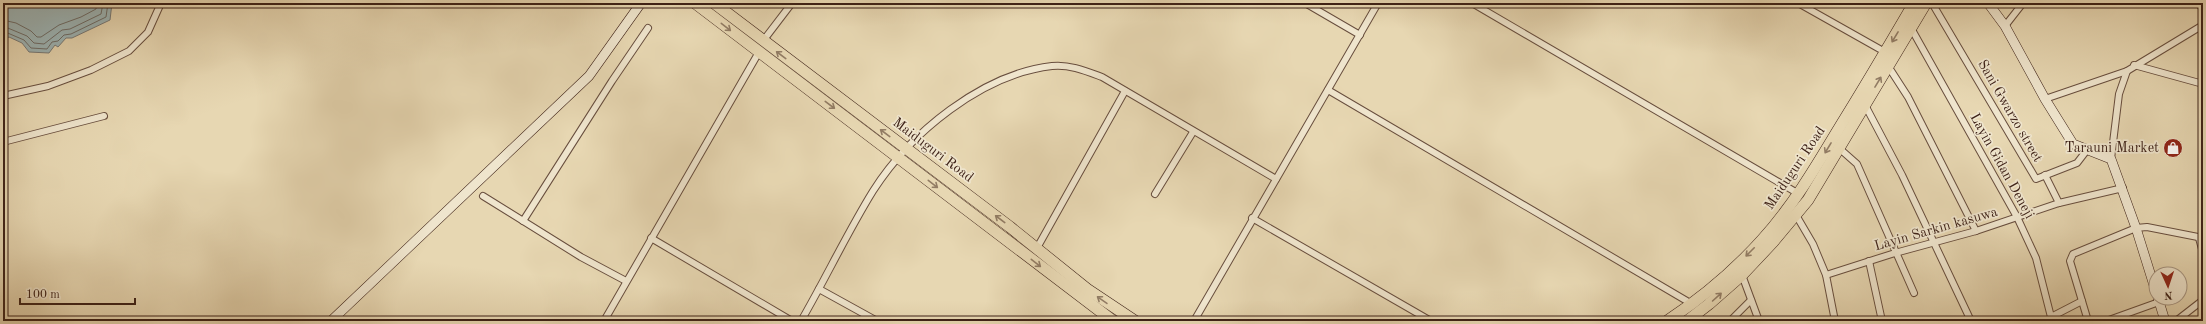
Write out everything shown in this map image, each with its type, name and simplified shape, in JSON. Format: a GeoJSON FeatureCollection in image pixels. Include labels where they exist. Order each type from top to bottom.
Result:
{"type":"FeatureCollection","features":[{"type":"Feature","properties":{"kind":"highway","name":"Maiduguri Road"},"geometry":{"type":"LineString","coordinates":[[695,3],[759,52],[1037,248],[1087,289],[1135,321]]}},
{"type":"Feature","properties":{"kind":"highway","name":"Maiduguri Road"},"geometry":{"type":"LineString","coordinates":[[714,3],[1114,321]]}},
{"type":"Feature","properties":{"kind":"highway","name":"Maiduguri Road"},"geometry":{"type":"LineString","coordinates":[[1667,321],[1692,304],[1729,273],[1762,240],[1798,194],[1886,52],[1914,3]]}},
{"type":"Feature","properties":{"kind":"highway","name":"Maiduguri Road"},"geometry":{"type":"LineString","coordinates":[[1686,321],[1709,304],[1742,275],[1773,242],[1808,200],[1840,149],[1926,3]]}},
{"type":"Feature","properties":{"kind":"street"},"geometry":{"type":"LineString","coordinates":[[3,96],[48,86],[91,70],[129,51],[148,32],[161,3]]}},
{"type":"Feature","properties":{"kind":"street"},"geometry":{"type":"LineString","coordinates":[[331,321],[589,76],[641,3]]}},
{"type":"Feature","properties":{"kind":"street"},"geometry":{"type":"LineString","coordinates":[[763,41],[792,3]]}},
{"type":"Feature","properties":{"kind":"street"},"geometry":{"type":"LineString","coordinates":[[1305,3],[1360,35]]}},
{"type":"Feature","properties":{"kind":"street"},"geometry":{"type":"LineString","coordinates":[[1196,320],[1252,218],[1276,180],[1378,3]]}},
{"type":"Feature","properties":{"kind":"street"},"geometry":{"type":"LineString","coordinates":[[1472,3],[1808,200]]}},
{"type":"Feature","properties":{"kind":"street"},"geometry":{"type":"LineString","coordinates":[[1798,3],[1886,52]]}},
{"type":"Feature","properties":{"kind":"street","name":"Sani Gwarzo street"},"geometry":{"type":"LineString","coordinates":[[1932,3],[1945,22],[2033,177],[2039,179],[2045,175],[2077,163],[2087,150]]}},
{"type":"Feature","properties":{"kind":"street"},"geometry":{"type":"LineString","coordinates":[[1988,3],[2005,26],[2045,98],[2073,144],[2111,159]]}},
{"type":"Feature","properties":{"kind":"street"},"geometry":{"type":"LineString","coordinates":[[2005,26],[2023,3]]}},
{"type":"Feature","properties":{"kind":"street"},"geometry":{"type":"LineString","coordinates":[[2198,3],[2203,9]]}},
{"type":"Feature","properties":{"kind":"street"},"geometry":{"type":"LineString","coordinates":[[2045,98],[2127,70],[2203,25]]}},
{"type":"Feature","properties":{"kind":"street"},"geometry":{"type":"LineString","coordinates":[[523,222],[612,81],[648,28]]}},
{"type":"Feature","properties":{"kind":"street","name":"Layin Gidan Deneji"},"geometry":{"type":"LineString","coordinates":[[1911,28],[2017,217],[2036,258],[2049,319]]}},
{"type":"Feature","properties":{"kind":"street"},"geometry":{"type":"LineString","coordinates":[[604,321],[759,52]]}},
{"type":"Feature","properties":{"kind":"street"},"geometry":{"type":"LineString","coordinates":[[2134,65],[2203,84]]}},
{"type":"Feature","properties":{"kind":"street"},"geometry":{"type":"LineString","coordinates":[[801,321],[873,191],[902,153],[944,115],[971,95],[1015,73],[1053,66],[1080,68],[1102,77],[1276,180]]}},
{"type":"Feature","properties":{"kind":"street"},"geometry":{"type":"LineString","coordinates":[[1888,66],[1908,97],[1976,231]]}},
{"type":"Feature","properties":{"kind":"street"},"geometry":{"type":"LineString","coordinates":[[2127,70],[2119,94],[2111,159],[2123,188],[2148,266]]}},
{"type":"Feature","properties":{"kind":"street"},"geometry":{"type":"LineString","coordinates":[[1328,90],[1692,304]]}},
{"type":"Feature","properties":{"kind":"street"},"geometry":{"type":"LineString","coordinates":[[1037,248],[1125,91]]}},
{"type":"Feature","properties":{"kind":"street"},"geometry":{"type":"LineString","coordinates":[[1865,105],[1902,174],[1972,321]]}},
{"type":"Feature","properties":{"kind":"street"},"geometry":{"type":"LineString","coordinates":[[3,142],[104,116]]}},
{"type":"Feature","properties":{"kind":"street"},"geometry":{"type":"LineString","coordinates":[[1155,194],[1193,132]]}},
{"type":"Feature","properties":{"kind":"street"},"geometry":{"type":"LineString","coordinates":[[1840,149],[1857,164],[1895,253],[1914,293]]}},
{"type":"Feature","properties":{"kind":"street"},"geometry":{"type":"LineString","coordinates":[[2045,175],[2059,203]]}},
{"type":"Feature","properties":{"kind":"street","name":"Layin Sarkin kasuwa"},"geometry":{"type":"LineString","coordinates":[[1826,275],[1895,253],[1976,231],[2059,203],[2123,188]]}},
{"type":"Feature","properties":{"kind":"street"},"geometry":{"type":"LineString","coordinates":[[483,196],[581,257],[626,281]]}},
{"type":"Feature","properties":{"kind":"street"},"geometry":{"type":"LineString","coordinates":[[1796,215],[1813,244],[1826,275],[1835,321]]}},
{"type":"Feature","properties":{"kind":"street"},"geometry":{"type":"LineString","coordinates":[[1252,218],[1431,321]]}},
{"type":"Feature","properties":{"kind":"street"},"geometry":{"type":"LineString","coordinates":[[2088,321],[2070,260],[2070,257],[2073,254],[2136,228],[2147,227],[2201,238],[2203,253]]}},
{"type":"Feature","properties":{"kind":"street"},"geometry":{"type":"LineString","coordinates":[[651,238],[792,321]]}},
{"type":"Feature","properties":{"kind":"street"},"geometry":{"type":"LineString","coordinates":[[1869,262],[1882,321]]}},
{"type":"Feature","properties":{"kind":"street"},"geometry":{"type":"LineString","coordinates":[[1742,275],[1759,321]]}},
{"type":"Feature","properties":{"kind":"street"},"geometry":{"type":"LineString","coordinates":[[820,289],[877,321]]}},
{"type":"Feature","properties":{"kind":"street"},"geometry":{"type":"LineString","coordinates":[[1730,321],[1751,300]]}},
{"type":"Feature","properties":{"kind":"street"},"geometry":{"type":"LineString","coordinates":[[2049,319],[2082,300]]}},
{"type":"Feature","properties":{"kind":"street"},"geometry":{"type":"LineString","coordinates":[[2176,321],[2203,300]]}},
{"type":"Feature","properties":{"kind":"street"},"geometry":{"type":"LineString","coordinates":[[2106,321],[2148,304]]}},
{"type":"Feature","properties":{"kind":"street"},"geometry":{"type":"LineString","coordinates":[[2160,306],[2165,321]]}},
{"type":"Feature","properties":{"kind":"water"},"geometry":{"type":"Polygon","coordinates":[[[3,3],[112,3],[110,20],[72,38],[66,38],[58,47],[55,45],[49,53],[29,52],[22,43],[9,37],[7,38],[3,35],[3,3]]]}},
{"type":"Feature","properties":{"kind":"place","name":"Tarauni Market"},"geometry":{"type":"Point","coordinates":[2173,148]}}]}
